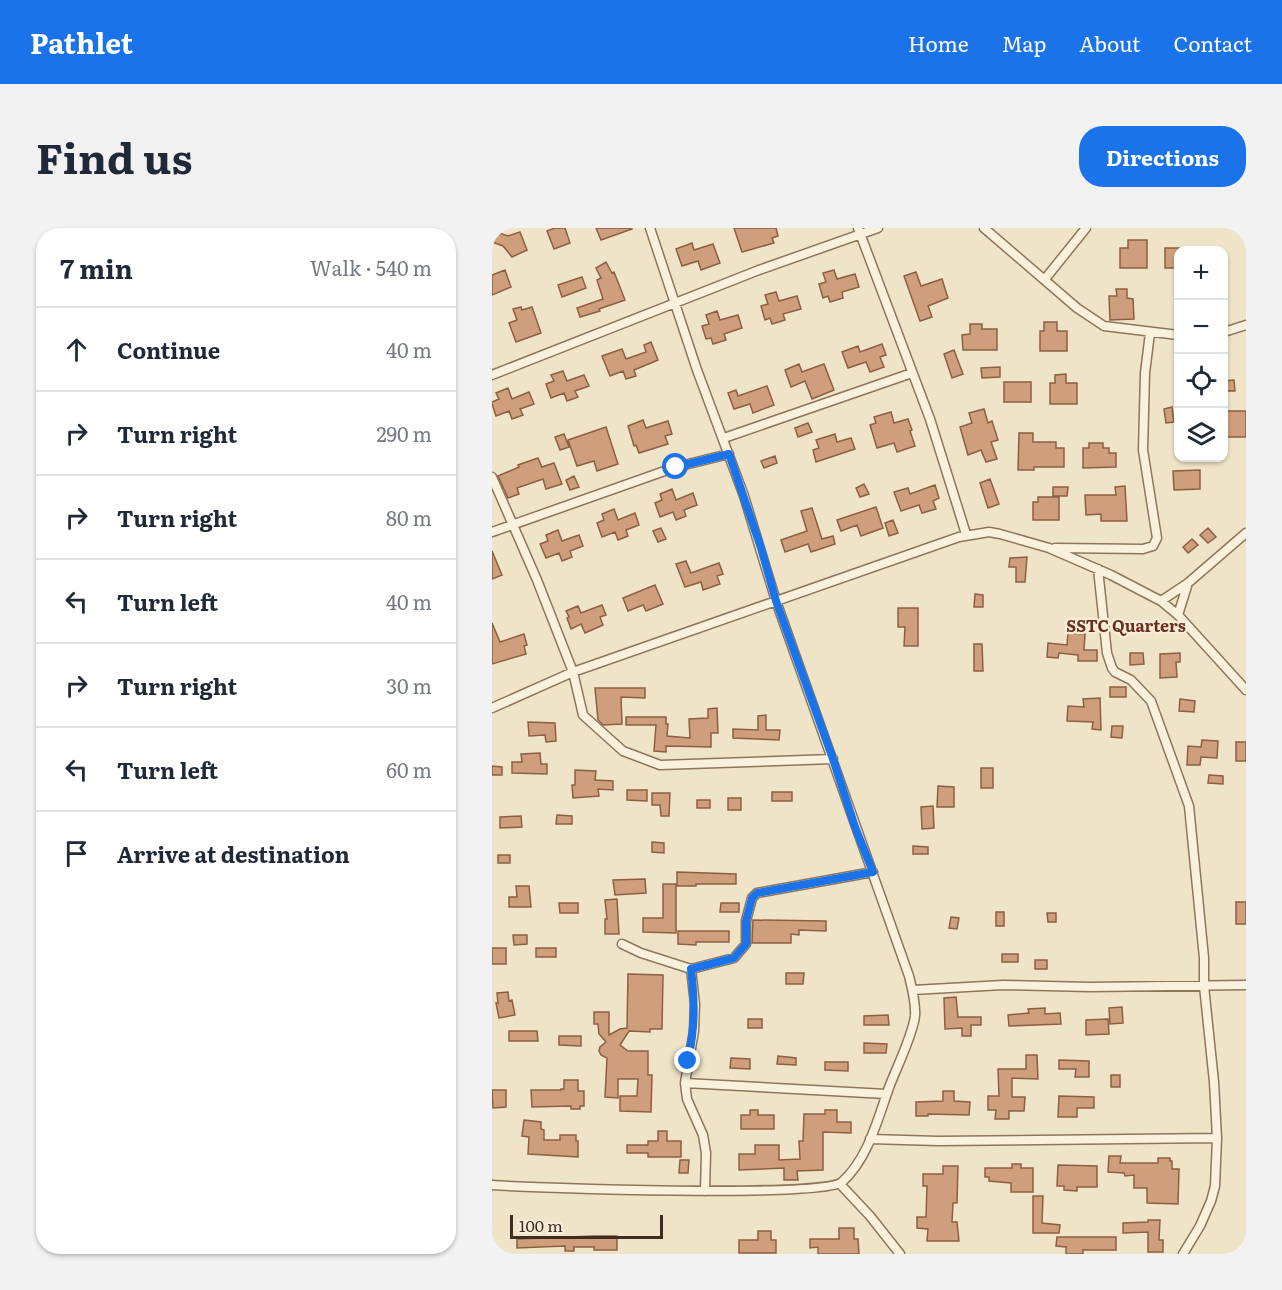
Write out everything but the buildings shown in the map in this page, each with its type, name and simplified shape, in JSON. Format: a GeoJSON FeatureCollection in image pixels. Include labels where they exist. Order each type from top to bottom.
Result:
{"type":"FeatureCollection","features":[{"type":"Feature","properties":{"kind":"street"},"geometry":{"type":"LineString","coordinates":[[492,1185],[705,1191],[810,1189],[840,1184],[860,1161],[870,1139],[915,1016],[913,990],[776,601],[724,438],[697,370],[650,228]]}},
{"type":"Feature","properties":{"kind":"street"},"geometry":{"type":"LineString","coordinates":[[492,375],[859,231],[878,228]]}},
{"type":"Feature","properties":{"kind":"street"},"geometry":{"type":"LineString","coordinates":[[984,228],[1077,308],[1104,326],[1174,335]]}},
{"type":"Feature","properties":{"kind":"street"},"geometry":{"type":"LineString","coordinates":[[1045,279],[1086,228]]}},
{"type":"Feature","properties":{"kind":"street"},"geometry":{"type":"LineString","coordinates":[[859,231],[930,419],[966,534]]}},
{"type":"Feature","properties":{"kind":"street"},"geometry":{"type":"LineString","coordinates":[[1228,331],[1246,325]]}},
{"type":"Feature","properties":{"kind":"street"},"geometry":{"type":"LineString","coordinates":[[1049,548],[1143,549],[1153,546],[1157,538],[1143,450],[1145,373],[1150,333]]}},
{"type":"Feature","properties":{"kind":"street"},"geometry":{"type":"LineString","coordinates":[[724,438],[912,373]]}},
{"type":"Feature","properties":{"kind":"street"},"geometry":{"type":"LineString","coordinates":[[492,532],[676,467],[729,454]]}},
{"type":"Feature","properties":{"kind":"street"},"geometry":{"type":"LineString","coordinates":[[492,477],[537,580],[573,672],[583,715],[622,751],[660,765],[833,759]]}},
{"type":"Feature","properties":{"kind":"street"},"geometry":{"type":"LineString","coordinates":[[1161,601],[1188,583],[1246,532]]}},
{"type":"Feature","properties":{"kind":"street"},"geometry":{"type":"LineString","coordinates":[[492,708],[573,672],[966,534],[1000,534],[1049,548],[1098,569],[1161,601],[1178,615],[1246,690]]}},
{"type":"Feature","properties":{"kind":"street"},"geometry":{"type":"LineString","coordinates":[[1098,569],[1107,652],[1112,668],[1131,680],[1150,701],[1189,806],[1204,958],[1204,986],[1217,1138],[1215,1186],[1211,1201],[1184,1254]]}},
{"type":"Feature","properties":{"kind":"street"},"geometry":{"type":"LineString","coordinates":[[1178,615],[1188,583]]}},
{"type":"Feature","properties":{"kind":"street"},"geometry":{"type":"LineString","coordinates":[[622,944],[641,953],[691,969],[734,958],[746,944],[746,921],[752,898],[757,893],[873,872]]}},
{"type":"Feature","properties":{"kind":"street"},"geometry":{"type":"LineString","coordinates":[[691,969],[695,1022],[685,1083],[687,1099],[703,1135],[706,1153],[705,1191]]}},
{"type":"Feature","properties":{"kind":"street"},"geometry":{"type":"LineString","coordinates":[[913,990],[1004,985],[1090,987],[1246,985]]}},
{"type":"Feature","properties":{"kind":"street"},"geometry":{"type":"LineString","coordinates":[[685,1083],[886,1094]]}},
{"type":"Feature","properties":{"kind":"street"},"geometry":{"type":"LineString","coordinates":[[870,1139],[938,1141],[1217,1138]]}},
{"type":"Feature","properties":{"kind":"street"},"geometry":{"type":"LineString","coordinates":[[840,1184],[870,1216],[900,1254]]}},
{"type":"Feature","properties":{"kind":"district","name":"SSTC Quarters"},"geometry":{"type":"Point","coordinates":[1126,625]}},
{"type":"Feature","properties":{"kind":"route"},"geometry":{"type":"LineString","coordinates":[[676,467],[729,454],[761,548],[776,601],[873,872],[757,893],[752,898],[746,921],[746,944],[734,958],[691,969],[695,1004],[694,1031],[688,1061]]}}]}
